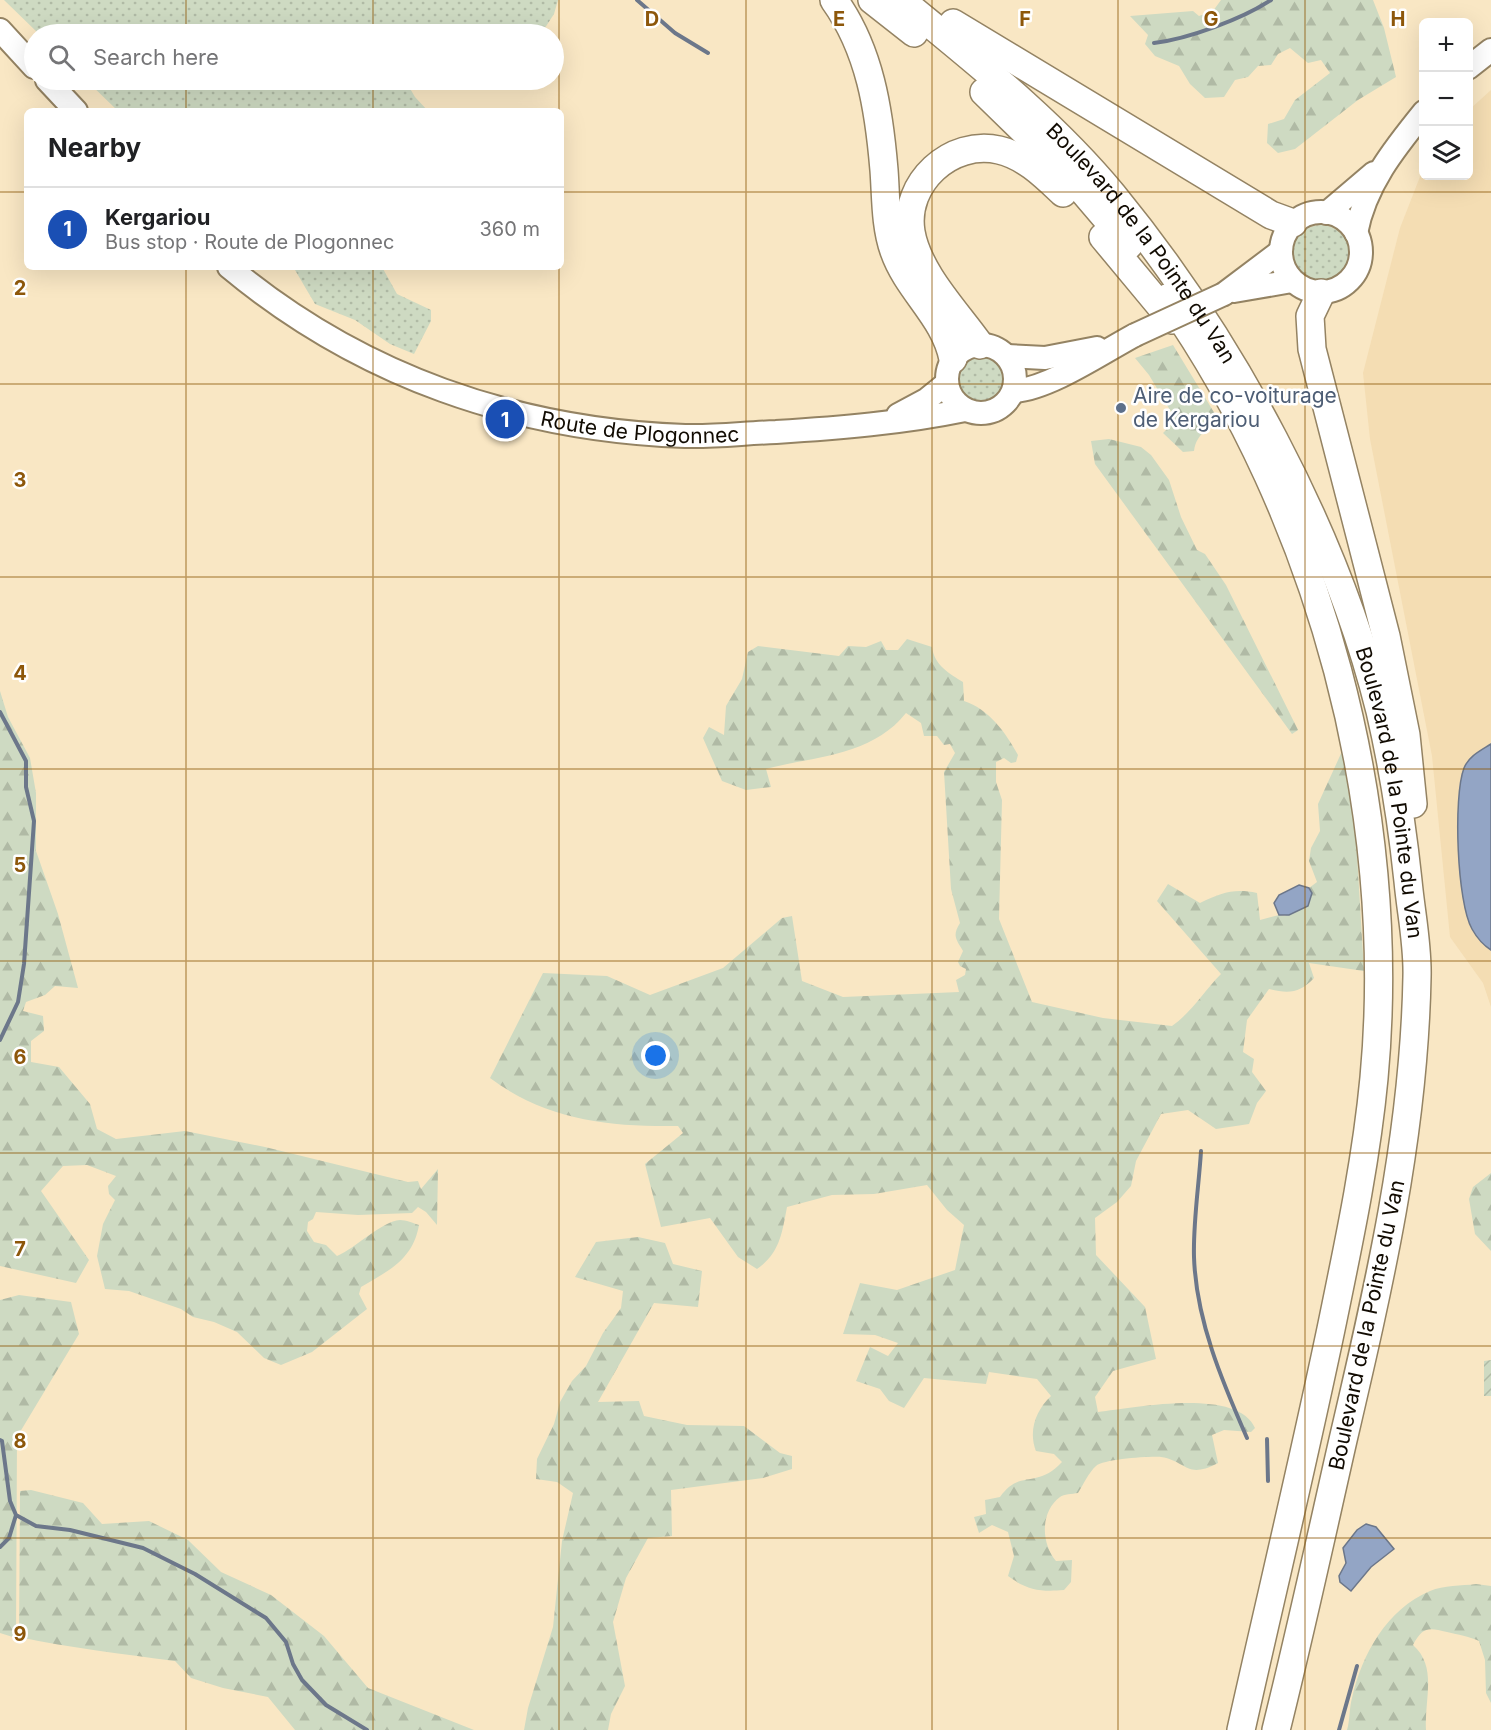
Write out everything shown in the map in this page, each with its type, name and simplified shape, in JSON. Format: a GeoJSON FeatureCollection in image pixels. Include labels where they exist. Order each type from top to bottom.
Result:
{"type":"FeatureCollection","features":[{"type":"Feature","properties":{"kind":"highway"},"geometry":{"type":"LineString","coordinates":[[834,0],[856,39],[875,94],[886,208],[894,250],[908,279],[947,335],[950,371]]}},
{"type":"Feature","properties":{"kind":"highway","name":"Boulevard de la Pointe du Van"},"geometry":{"type":"LineString","coordinates":[[872,0],[969,79],[1071,177],[1135,253],[1212,369],[1253,440],[1290,523],[1330,645],[1349,720],[1366,816],[1376,912],[1374,1076],[1360,1181],[1317,1395],[1241,1730]]}},
{"type":"Feature","properties":{"kind":"highway","name":"Boulevard de la Pointe du Van"},"geometry":{"type":"LineString","coordinates":[[901,0],[1030,109],[1111,192],[1208,326],[1270,432],[1334,573],[1360,643],[1380,710],[1400,812],[1418,970],[1410,1097],[1390,1237],[1276,1730]]}},
{"type":"Feature","properties":{"kind":"highway"},"geometry":{"type":"LineString","coordinates":[[921,0],[1008,58],[1271,215],[1293,223]]}},
{"type":"Feature","properties":{"kind":"highway"},"geometry":{"type":"LineString","coordinates":[[980,345],[926,271],[915,250],[911,230],[911,209],[920,185],[930,171],[945,159],[962,151],[981,147],[1020,157],[1079,208],[1212,369]]}},
{"type":"Feature","properties":{"kind":"highway"},"geometry":{"type":"LineString","coordinates":[[1321,293],[1310,316],[1312,349],[1383,625],[1406,735],[1416,853],[1418,970]]}},
{"type":"Feature","properties":{"kind":"main road"},"geometry":{"type":"LineString","coordinates":[[0,30],[24,56]]}},
{"type":"Feature","properties":{"kind":"main road"},"geometry":{"type":"LineString","coordinates":[[1473,64],[1491,50]]}},
{"type":"Feature","properties":{"kind":"main road"},"geometry":{"type":"LineString","coordinates":[[56,90],[73,108]]}},
{"type":"Feature","properties":{"kind":"main road"},"geometry":{"type":"LineString","coordinates":[[1328,213],[1382,166],[1419,118]]}},
{"type":"Feature","properties":{"kind":"main road"},"geometry":{"type":"LineString","coordinates":[[1356,233],[1339,216],[1328,213],[1304,216],[1293,223],[1282,240],[1281,251],[1286,272],[1292,281],[1301,287],[1321,293],[1340,288],[1355,274],[1361,254],[1356,233],[1365,201],[1382,166]]}},
{"type":"Feature","properties":{"kind":"main road"},"geometry":{"type":"LineString","coordinates":[[1014,391],[1044,382],[1098,357],[1125,340],[1224,294],[1281,251]]}},
{"type":"Feature","properties":{"kind":"main road","name":"Route de Plogonnec"},"geometry":{"type":"LineString","coordinates":[[234,270],[302,320],[380,364],[424,385],[524,417],[582,427],[685,436],[819,430],[874,424]]}},
{"type":"Feature","properties":{"kind":"main road"},"geometry":{"type":"LineString","coordinates":[[1224,294],[1292,281]]}},
{"type":"Feature","properties":{"kind":"main road"},"geometry":{"type":"LineString","coordinates":[[874,424],[915,406],[950,371],[969,347],[990,346],[1007,356],[1045,358],[1125,340]]}},
{"type":"Feature","properties":{"kind":"main road"},"geometry":{"type":"LineString","coordinates":[[950,371],[952,399],[965,410],[974,413],[994,412],[1007,402],[1014,391],[1015,372],[1007,356]]}},
{"type":"Feature","properties":{"kind":"main road"},"geometry":{"type":"LineString","coordinates":[[874,424],[965,410]]}},
{"type":"Feature","properties":{"kind":"shaded area"},"geometry":{"type":"Polygon","coordinates":[[[1491,90],[1491,1007],[1483,983],[1450,937],[1432,756],[1370,439],[1363,373],[1400,228],[1419,179],[1473,180],[1473,106],[1491,90]]]}},
{"type":"Feature","properties":{"kind":"green space"},"geometry":{"type":"Polygon","coordinates":[[[4,0],[558,0],[554,14],[548,24],[29,24],[4,0]]]}},
{"type":"Feature","properties":{"kind":"green space"},"geometry":{"type":"Polygon","coordinates":[[[1221,0],[1373,0],[1384,28],[1396,77],[1358,100],[1295,149],[1278,153],[1267,143],[1268,124],[1284,119],[1295,100],[1330,73],[1321,60],[1308,63],[1290,48],[1278,54],[1271,65],[1258,66],[1248,77],[1235,80],[1224,97],[1205,98],[1190,84],[1179,66],[1155,56],[1145,44],[1148,35],[1130,16],[1193,11],[1199,16],[1213,11],[1221,0]]]}},
{"type":"Feature","properties":{"kind":"green space"},"geometry":{"type":"Polygon","coordinates":[[[96,90],[411,90],[425,108],[115,108],[96,90]]]}},
{"type":"Feature","properties":{"kind":"green space"},"geometry":{"type":"Polygon","coordinates":[[[1315,225],[1327,225],[1337,229],[1345,237],[1349,253],[1345,269],[1337,277],[1327,281],[1315,281],[1305,277],[1297,269],[1293,259],[1293,247],[1297,237],[1305,229],[1315,225]]]}},
{"type":"Feature","properties":{"kind":"green space"},"geometry":{"type":"Polygon","coordinates":[[[295,270],[384,270],[397,294],[431,310],[431,321],[414,354],[390,344],[355,320],[315,304],[295,270]]]}},
{"type":"Feature","properties":{"kind":"green space"},"geometry":{"type":"Polygon","coordinates":[[[1173,345],[1215,414],[1198,439],[1194,451],[1183,452],[1163,433],[1175,421],[1173,415],[1149,375],[1135,358],[1173,345]]]}},
{"type":"Feature","properties":{"kind":"green space"},"geometry":{"type":"Polygon","coordinates":[[[981,354],[999,361],[1006,379],[999,397],[981,404],[963,397],[956,379],[963,361],[981,354]]]}},
{"type":"Feature","properties":{"kind":"green space"},"geometry":{"type":"Polygon","coordinates":[[[1109,439],[1141,447],[1151,455],[1169,480],[1181,517],[1197,550],[1205,554],[1226,585],[1298,730],[1292,734],[1095,464],[1091,441],[1109,439]]]}},
{"type":"Feature","properties":{"kind":"green space"},"geometry":{"type":"Polygon","coordinates":[[[907,639],[932,647],[939,664],[963,682],[964,701],[981,710],[996,723],[1018,755],[1016,762],[1011,763],[1004,758],[996,762],[996,782],[1002,800],[999,919],[1032,1002],[1103,1018],[1172,1026],[1186,1014],[1221,974],[1157,901],[1168,884],[1200,903],[1228,892],[1257,893],[1260,920],[1279,915],[1285,916],[1312,893],[1309,888],[1317,882],[1309,861],[1311,848],[1320,831],[1318,804],[1344,747],[1353,788],[1364,971],[1309,963],[1314,978],[1304,987],[1288,992],[1269,989],[1247,1020],[1243,1052],[1254,1059],[1252,1072],[1266,1091],[1257,1103],[1249,1124],[1216,1129],[1188,1110],[1161,1114],[1136,1161],[1131,1186],[1117,1202],[1095,1218],[1096,1255],[1145,1307],[1156,1359],[1113,1371],[1095,1397],[1098,1412],[1159,1404],[1207,1404],[1228,1408],[1245,1415],[1255,1428],[1251,1432],[1224,1430],[1212,1435],[1218,1463],[1199,1470],[1187,1468],[1161,1457],[1117,1460],[1096,1466],[1078,1493],[1060,1497],[1053,1503],[1046,1519],[1045,1537],[1051,1554],[1056,1561],[1072,1560],[1071,1582],[1064,1590],[1034,1589],[1008,1576],[1014,1556],[1008,1532],[992,1525],[979,1533],[974,1517],[986,1514],[985,1500],[1000,1497],[1015,1483],[1044,1475],[1062,1462],[1054,1454],[1036,1451],[1033,1428],[1041,1408],[1051,1396],[1037,1379],[989,1372],[986,1384],[924,1378],[904,1408],[889,1401],[880,1389],[856,1381],[870,1347],[888,1356],[898,1343],[875,1335],[843,1334],[860,1283],[897,1290],[955,1270],[964,1225],[947,1210],[927,1185],[874,1194],[832,1195],[787,1207],[779,1242],[771,1256],[757,1269],[738,1257],[710,1218],[661,1227],[645,1164],[683,1133],[678,1126],[628,1125],[556,1112],[511,1092],[490,1078],[543,973],[607,976],[650,995],[723,968],[782,918],[792,916],[802,981],[843,997],[959,992],[956,980],[965,975],[966,969],[958,962],[963,951],[956,937],[960,923],[951,889],[944,772],[955,753],[950,744],[944,745],[937,736],[924,736],[921,723],[906,713],[877,738],[860,746],[823,757],[766,769],[771,787],[746,790],[722,781],[703,738],[709,727],[724,735],[726,706],[742,679],[748,652],[758,646],[839,656],[848,646],[866,647],[881,641],[886,650],[898,650],[907,639]]]}},
{"type":"Feature","properties":{"kind":"green space"},"geometry":{"type":"Polygon","coordinates":[[[0,691],[8,717],[30,758],[36,793],[36,851],[58,914],[78,988],[55,986],[45,995],[26,1002],[23,1011],[43,1016],[44,1031],[31,1041],[31,1062],[59,1067],[90,1104],[97,1129],[116,1139],[185,1131],[265,1147],[408,1182],[418,1181],[421,1189],[438,1169],[437,1225],[426,1212],[418,1207],[412,1213],[358,1215],[316,1212],[313,1219],[308,1222],[307,1231],[314,1242],[326,1245],[337,1256],[385,1225],[402,1220],[419,1225],[416,1237],[405,1256],[390,1270],[361,1287],[359,1294],[367,1309],[312,1352],[281,1365],[264,1358],[237,1332],[214,1322],[193,1317],[181,1309],[129,1291],[105,1289],[97,1256],[103,1224],[115,1200],[109,1194],[108,1186],[116,1176],[87,1165],[63,1166],[41,1191],[89,1260],[76,1283],[0,1266],[0,691]]]}},
{"type":"Feature","properties":{"kind":"green space"},"geometry":{"type":"Polygon","coordinates":[[[1491,1173],[1491,1251],[1475,1234],[1469,1199],[1473,1187],[1491,1173]]]}},
{"type":"Feature","properties":{"kind":"green space"},"geometry":{"type":"Polygon","coordinates":[[[638,1237],[665,1243],[673,1264],[702,1271],[698,1307],[654,1303],[598,1402],[639,1401],[644,1416],[687,1425],[744,1426],[780,1453],[792,1456],[792,1469],[763,1478],[671,1490],[672,1536],[648,1538],[626,1578],[613,1622],[625,1686],[611,1714],[608,1730],[524,1730],[528,1708],[553,1627],[562,1541],[573,1493],[557,1482],[536,1479],[537,1459],[554,1424],[560,1402],[572,1381],[586,1366],[603,1333],[621,1308],[623,1291],[575,1277],[596,1242],[638,1237]]]}},
{"type":"Feature","properties":{"kind":"green space"},"geometry":{"type":"Polygon","coordinates":[[[19,1295],[71,1302],[79,1334],[17,1437],[16,1638],[0,1633],[0,1300],[19,1295]]]}},
{"type":"Feature","properties":{"kind":"green space"},"geometry":{"type":"Polygon","coordinates":[[[1491,1360],[1491,1396],[1484,1396],[1484,1361],[1491,1360]]]}},
{"type":"Feature","properties":{"kind":"green space"},"geometry":{"type":"Polygon","coordinates":[[[31,1490],[83,1503],[102,1524],[149,1521],[188,1540],[221,1572],[271,1595],[324,1636],[368,1688],[474,1730],[295,1730],[268,1697],[223,1688],[191,1678],[175,1661],[77,1648],[19,1637],[20,1491],[31,1490]]]}},
{"type":"Feature","properties":{"kind":"green space"},"geometry":{"type":"Polygon","coordinates":[[[1476,1584],[1491,1586],[1491,1703],[1486,1693],[1485,1660],[1479,1641],[1431,1629],[1423,1631],[1413,1645],[1421,1654],[1428,1674],[1426,1730],[1347,1730],[1352,1698],[1362,1665],[1389,1621],[1401,1609],[1430,1591],[1476,1584]]]}},
{"type":"Feature","properties":{"kind":"water"},"geometry":{"type":"Polygon","coordinates":[[[1491,744],[1491,950],[1476,935],[1467,916],[1458,850],[1458,802],[1466,764],[1491,744]]]}},
{"type":"Feature","properties":{"kind":"water"},"geometry":{"type":"Polygon","coordinates":[[[1299,885],[1309,888],[1312,893],[1308,906],[1289,915],[1279,915],[1274,903],[1279,895],[1299,885]]]}},
{"type":"Feature","properties":{"kind":"water"},"geometry":{"type":"Polygon","coordinates":[[[1366,1524],[1376,1527],[1394,1549],[1371,1567],[1351,1591],[1340,1582],[1339,1576],[1346,1563],[1343,1548],[1357,1530],[1366,1524]]]}},
{"type":"Feature","properties":{"kind":"waterway"},"geometry":{"type":"LineString","coordinates":[[637,0],[675,33],[708,53]]}},
{"type":"Feature","properties":{"kind":"waterway"},"geometry":{"type":"LineString","coordinates":[[1154,43],[1214,27],[1271,0]]}},
{"type":"Feature","properties":{"kind":"waterway"},"geometry":{"type":"LineString","coordinates":[[0,712],[26,761],[26,787],[34,821],[24,964],[18,1002],[0,1040]]}},
{"type":"Feature","properties":{"kind":"waterway"},"geometry":{"type":"LineString","coordinates":[[1201,1151],[1194,1230],[1196,1281],[1212,1350],[1247,1438]]}},
{"type":"Feature","properties":{"kind":"waterway"},"geometry":{"type":"LineString","coordinates":[[1267,1439],[1268,1481]]}},
{"type":"Feature","properties":{"kind":"waterway"},"geometry":{"type":"LineString","coordinates":[[0,1440],[2,1441],[10,1501],[16,1515],[9,1538],[0,1547]]}},
{"type":"Feature","properties":{"kind":"waterway"},"geometry":{"type":"LineString","coordinates":[[16,1515],[36,1526],[70,1530],[143,1548],[195,1574],[266,1618],[286,1642],[293,1664],[302,1680],[326,1705],[367,1730]]}},
{"type":"Feature","properties":{"kind":"waterway"},"geometry":{"type":"LineString","coordinates":[[1339,1730],[1357,1666]]}},
{"type":"Feature","properties":{"kind":"place","name":"Aire de co-voiturage de Kergariou"},"geometry":{"type":"Point","coordinates":[1121,408]}},
{"type":"Feature","properties":{"kind":"place","name":"Kergariou"},"geometry":{"type":"Point","coordinates":[505,419]}}]}
